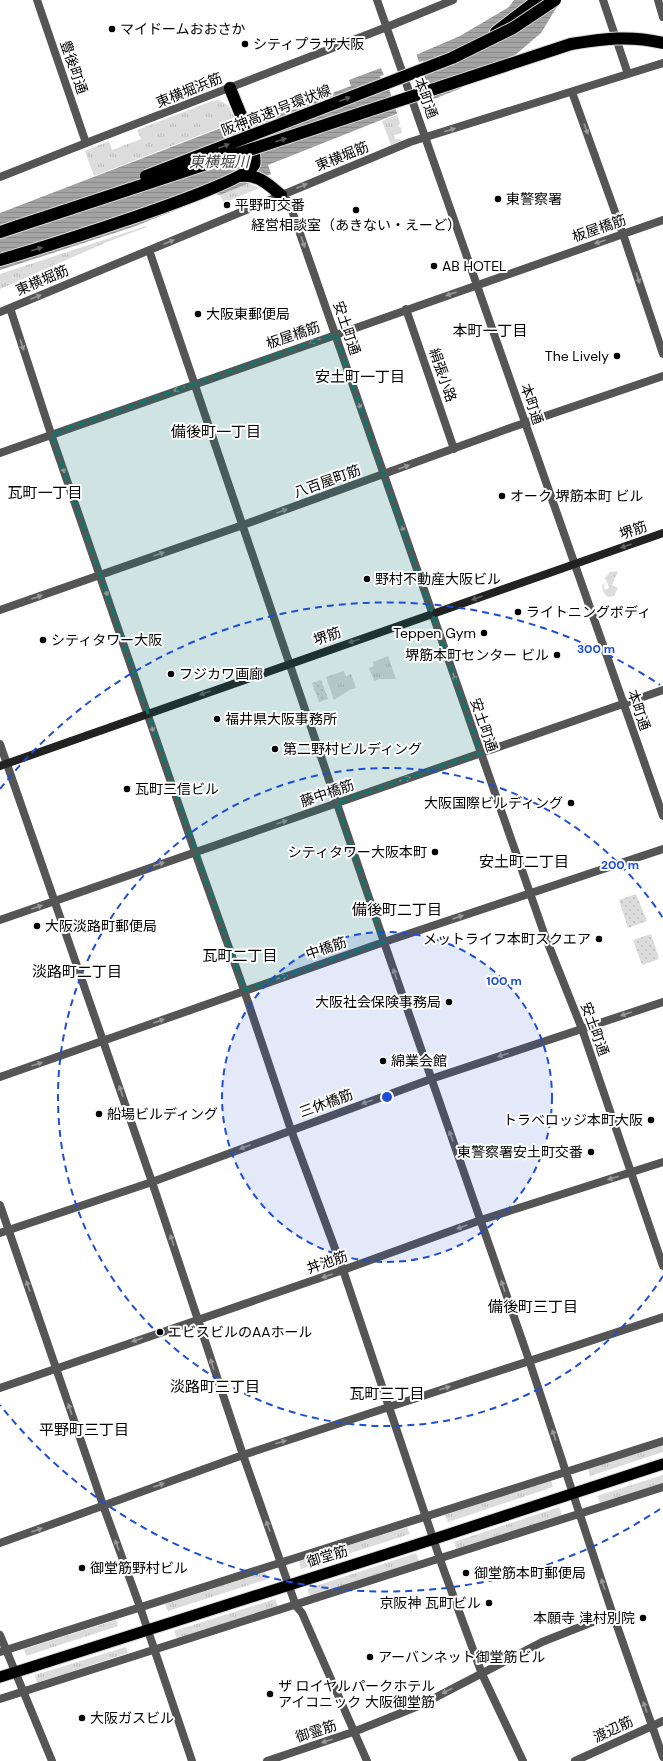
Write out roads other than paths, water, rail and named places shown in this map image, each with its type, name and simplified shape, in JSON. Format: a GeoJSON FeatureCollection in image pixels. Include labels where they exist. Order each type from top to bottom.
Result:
{"type":"FeatureCollection","features":[{"type":"Feature","properties":{"kind":"highway"},"geometry":{"type":"LineString","coordinates":[[452,58],[508,24],[538,0]]}},
{"type":"Feature","properties":{"kind":"highway","name":"阪神高速1号環状線"},"geometry":{"type":"LineString","coordinates":[[0,232],[452,58],[513,28],[555,0]]}},
{"type":"Feature","properties":{"kind":"highway"},"geometry":{"type":"LineString","coordinates":[[18,226],[571,44],[628,37],[663,43]]}},
{"type":"Feature","properties":{"kind":"highway"},"geometry":{"type":"LineString","coordinates":[[0,260],[132,218],[240,176],[251,170],[256,159],[255,152],[230,88]]}},
{"type":"Feature","properties":{"kind":"highway"},"geometry":{"type":"LineString","coordinates":[[240,176],[258,178],[277,191]]}},
{"type":"Feature","properties":{"kind":"highway","name":"御堂筋"},"geometry":{"type":"LineString","coordinates":[[0,1676],[15,1673],[148,1630],[167,1622],[434,1539],[573,1492],[663,1464]]}},
{"type":"Feature","properties":{"kind":"main road","name":"堺筋"},"geometry":{"type":"LineString","coordinates":[[3,765],[663,533]]}},
{"type":"Feature","properties":{"kind":"street","name":"豊後町通"},"geometry":{"type":"LineString","coordinates":[[37,0],[86,143]]}},
{"type":"Feature","properties":{"kind":"street","name":"本町通"},"geometry":{"type":"LineString","coordinates":[[377,0],[663,816]]}},
{"type":"Feature","properties":{"kind":"street","name":"東横堀浜筋"},"geometry":{"type":"LineString","coordinates":[[0,177],[453,0]]}},
{"type":"Feature","properties":{"kind":"street"},"geometry":{"type":"LineString","coordinates":[[603,0],[628,74]]}},
{"type":"Feature","properties":{"kind":"street"},"geometry":{"type":"LineString","coordinates":[[658,0],[663,17]]}},
{"type":"Feature","properties":{"kind":"street","name":"東横堀筋"},"geometry":{"type":"LineString","coordinates":[[0,312],[149,250],[277,191],[426,138],[663,63]]}},
{"type":"Feature","properties":{"kind":"street"},"geometry":{"type":"LineString","coordinates":[[572,92],[623,234],[663,354]]}},
{"type":"Feature","properties":{"kind":"street","name":"安土町通"},"geometry":{"type":"LineString","coordinates":[[277,191],[289,202],[480,753],[530,893],[582,1029],[663,1266]]}},
{"type":"Feature","properties":{"kind":"street","name":"板屋橋筋"},"geometry":{"type":"LineString","coordinates":[[0,453],[194,383],[663,220]]}},
{"type":"Feature","properties":{"kind":"street"},"geometry":{"type":"LineString","coordinates":[[149,250],[384,942],[529,1360],[613,1614],[663,1757]]}},
{"type":"Feature","properties":{"kind":"street"},"geometry":{"type":"LineString","coordinates":[[10,308],[51,434],[244,990],[291,1130],[343,1270],[440,1559],[482,1674],[523,1761]]}},
{"type":"Feature","properties":{"kind":"street","name":"絹張小路"},"geometry":{"type":"LineString","coordinates":[[406,310],[454,449]]}},
{"type":"Feature","properties":{"kind":"street","name":"八百屋町筋"},"geometry":{"type":"LineString","coordinates":[[0,610],[384,475],[525,423],[663,376]]}},
{"type":"Feature","properties":{"kind":"street","name":"藤中橋筋"},"geometry":{"type":"LineString","coordinates":[[0,920],[663,690]]}},
{"type":"Feature","properties":{"kind":"street"},"geometry":{"type":"LineString","coordinates":[[0,744],[3,765],[55,901],[288,1584],[296,1606],[302,1613],[356,1732],[367,1761]]}},
{"type":"Feature","properties":{"kind":"street","name":"中橋筋"},"geometry":{"type":"LineString","coordinates":[[0,1077],[244,990],[663,849]]}},
{"type":"Feature","properties":{"kind":"street","name":"三休橋筋"},"geometry":{"type":"LineString","coordinates":[[0,1233],[152,1182],[431,1079],[663,1002]]}},
{"type":"Feature","properties":{"kind":"street","name":"丼池筋"},"geometry":{"type":"LineString","coordinates":[[0,1388],[343,1270],[481,1220],[663,1162]]}},
{"type":"Feature","properties":{"kind":"street"},"geometry":{"type":"LineString","coordinates":[[0,1205],[192,1761]]}},
{"type":"Feature","properties":{"kind":"street"},"geometry":{"type":"LineString","coordinates":[[0,1543],[243,1455],[663,1317]]}},
{"type":"Feature","properties":{"kind":"street"},"geometry":{"type":"LineString","coordinates":[[3,1652],[663,1441]]}},
{"type":"Feature","properties":{"kind":"street"},"geometry":{"type":"LineString","coordinates":[[0,1699],[296,1606],[663,1487]]}},
{"type":"Feature","properties":{"kind":"street","name":"御霊筋"},"geometry":{"type":"LineString","coordinates":[[267,1761],[356,1732],[421,1705],[542,1642],[613,1614]]}},
{"type":"Feature","properties":{"kind":"street"},"geometry":{"type":"LineString","coordinates":[[0,1635],[3,1652],[15,1673],[22,1692],[28,1701],[52,1761]]}},
{"type":"Feature","properties":{"kind":"street","name":"渡辺筋"},"geometry":{"type":"LineString","coordinates":[[575,1761],[651,1725],[663,1721]]}},
{"type":"Feature","properties":{"kind":"water","name":"東横堀川"},"geometry":{"type":"Polygon","coordinates":[[[514,0],[561,0],[541,33],[514,56],[459,89],[268,165],[271,174],[220,195],[216,194],[133,227],[0,270],[0,213],[257,114],[258,116],[302,100],[302,97],[318,91],[321,97],[351,86],[349,80],[418,54],[460,36],[509,7],[514,0]]]}},
{"type":"Feature","properties":{"kind":"place","name":"マイドームおおさか"},"geometry":{"type":"Point","coordinates":[112,29]}},
{"type":"Feature","properties":{"kind":"place","name":"シティプラザ大阪"},"geometry":{"type":"Point","coordinates":[245,44]}},
{"type":"Feature","properties":{"kind":"place","name":"東警察署"},"geometry":{"type":"Point","coordinates":[498,199]}},
{"type":"Feature","properties":{"kind":"place","name":"平野町交番"},"geometry":{"type":"Point","coordinates":[227,205]}},
{"type":"Feature","properties":{"kind":"place","name":"経営相談室（あきない・えーど）"},"geometry":{"type":"Point","coordinates":[356,210]}},
{"type":"Feature","properties":{"kind":"place","name":"AB HOTEL"},"geometry":{"type":"Point","coordinates":[434,266]}},
{"type":"Feature","properties":{"kind":"place","name":"大阪東郵便局"},"geometry":{"type":"Point","coordinates":[198,314]}},
{"type":"Feature","properties":{"kind":"place","name":"The Lively"},"geometry":{"type":"Point","coordinates":[617,356]}},
{"type":"Feature","properties":{"kind":"place","name":"オーク 堺筋本町 ビル"},"geometry":{"type":"Point","coordinates":[502,496]}},
{"type":"Feature","properties":{"kind":"place","name":"野村不動産大阪ビル"},"geometry":{"type":"Point","coordinates":[367,579]}},
{"type":"Feature","properties":{"kind":"place","name":"ライトニングボディ"},"geometry":{"type":"Point","coordinates":[518,612]}},
{"type":"Feature","properties":{"kind":"place","name":"Teppen Gym"},"geometry":{"type":"Point","coordinates":[484,633]}},
{"type":"Feature","properties":{"kind":"place","name":"シティタワー大阪"},"geometry":{"type":"Point","coordinates":[43,640]}},
{"type":"Feature","properties":{"kind":"place","name":"堺筋本町センター ビル"},"geometry":{"type":"Point","coordinates":[557,655]}},
{"type":"Feature","properties":{"kind":"place","name":"フジカワ画廊"},"geometry":{"type":"Point","coordinates":[171,674]}},
{"type":"Feature","properties":{"kind":"place","name":"福井県大阪事務所"},"geometry":{"type":"Point","coordinates":[217,719]}},
{"type":"Feature","properties":{"kind":"place","name":"第二野村ビルディング"},"geometry":{"type":"Point","coordinates":[275,749]}},
{"type":"Feature","properties":{"kind":"place","name":"瓦町三信ビル"},"geometry":{"type":"Point","coordinates":[127,789]}},
{"type":"Feature","properties":{"kind":"place","name":"大阪国際ビルディング"},"geometry":{"type":"Point","coordinates":[571,803]}},
{"type":"Feature","properties":{"kind":"place","name":"シティタワー大阪本町"},"geometry":{"type":"Point","coordinates":[435,852]}},
{"type":"Feature","properties":{"kind":"place","name":"大阪淡路町郵便局"},"geometry":{"type":"Point","coordinates":[37,926]}},
{"type":"Feature","properties":{"kind":"place","name":"メットライフ本町スクエア"},"geometry":{"type":"Point","coordinates":[599,939]}},
{"type":"Feature","properties":{"kind":"place","name":"大阪社会保険事務局"},"geometry":{"type":"Point","coordinates":[449,1002]}},
{"type":"Feature","properties":{"kind":"place","name":"綿業会館"},"geometry":{"type":"Point","coordinates":[383,1061]}},
{"type":"Feature","properties":{"kind":"place","name":"船場ビルディング"},"geometry":{"type":"Point","coordinates":[99,1114]}},
{"type":"Feature","properties":{"kind":"place","name":"トラベロッジ本町大阪"},"geometry":{"type":"Point","coordinates":[651,1120]}},
{"type":"Feature","properties":{"kind":"place","name":"東警察署安土町交番"},"geometry":{"type":"Point","coordinates":[591,1152]}},
{"type":"Feature","properties":{"kind":"place","name":"エビスビルのAAホール"},"geometry":{"type":"Point","coordinates":[160,1332]}},
{"type":"Feature","properties":{"kind":"place","name":"御堂筋野村ビル"},"geometry":{"type":"Point","coordinates":[82,1568]}},
{"type":"Feature","properties":{"kind":"place","name":"御堂筋本町郵便局"},"geometry":{"type":"Point","coordinates":[466,1573]}},
{"type":"Feature","properties":{"kind":"place","name":"京阪神 瓦町ビル"},"geometry":{"type":"Point","coordinates":[489,1603]}},
{"type":"Feature","properties":{"kind":"place","name":"本願寺 津村別院"},"geometry":{"type":"Point","coordinates":[643,1618]}},
{"type":"Feature","properties":{"kind":"place","name":"アーバンネット御堂筋ビル"},"geometry":{"type":"Point","coordinates":[370,1657]}},
{"type":"Feature","properties":{"kind":"place","name":"ザ ロイヤルパークホテル アイコニック 大阪御堂筋"},"geometry":{"type":"Point","coordinates":[270,1694]}},
{"type":"Feature","properties":{"kind":"place","name":"大阪ガスビル"},"geometry":{"type":"Point","coordinates":[82,1718]}},
{"type":"Feature","properties":{"kind":"district","name":"本町一丁目"},"geometry":{"type":"Point","coordinates":[490,331]}},
{"type":"Feature","properties":{"kind":"district","name":"安土町一丁目"},"geometry":{"type":"Point","coordinates":[360,377]}},
{"type":"Feature","properties":{"kind":"district","name":"備後町一丁目"},"geometry":{"type":"Point","coordinates":[216,432]}},
{"type":"Feature","properties":{"kind":"district","name":"瓦町一丁目"},"geometry":{"type":"Point","coordinates":[45,493]}},
{"type":"Feature","properties":{"kind":"district","name":"安土町二丁目"},"geometry":{"type":"Point","coordinates":[524,862]}},
{"type":"Feature","properties":{"kind":"district","name":"備後町二丁目"},"geometry":{"type":"Point","coordinates":[397,910]}},
{"type":"Feature","properties":{"kind":"district","name":"瓦町二丁目"},"geometry":{"type":"Point","coordinates":[240,956]}},
{"type":"Feature","properties":{"kind":"district","name":"淡路町二丁目"},"geometry":{"type":"Point","coordinates":[77,972]}},
{"type":"Feature","properties":{"kind":"district","name":"備後町三丁目"},"geometry":{"type":"Point","coordinates":[533,1307]}},
{"type":"Feature","properties":{"kind":"district","name":"淡路町三丁目"},"geometry":{"type":"Point","coordinates":[215,1387]}},
{"type":"Feature","properties":{"kind":"district","name":"瓦町三丁目"},"geometry":{"type":"Point","coordinates":[387,1394]}},
{"type":"Feature","properties":{"kind":"district","name":"平野町三丁目"},"geometry":{"type":"Point","coordinates":[84,1430]}}]}
